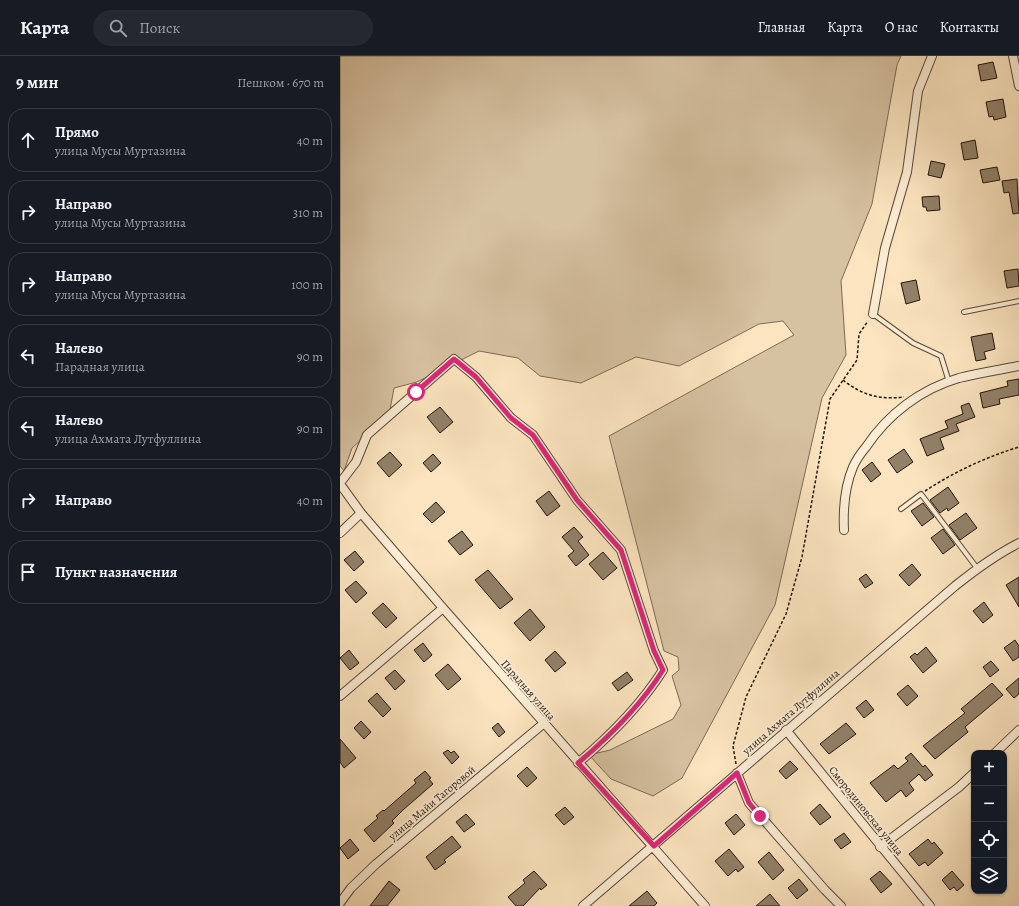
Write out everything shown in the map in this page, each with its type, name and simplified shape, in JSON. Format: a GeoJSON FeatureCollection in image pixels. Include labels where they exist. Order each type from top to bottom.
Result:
{"type":"FeatureCollection","features":[{"type":"Feature","properties":{"kind":"street"},"geometry":{"type":"LineString","coordinates":[[873,314],[885,248],[907,172],[918,91],[932,56]]}},
{"type":"Feature","properties":{"kind":"street"},"geometry":{"type":"LineString","coordinates":[[1013,56],[1019,86]]}},
{"type":"Feature","properties":{"kind":"street"},"geometry":{"type":"LineString","coordinates":[[340,483],[356,462],[367,435],[454,359],[476,377],[511,418],[533,435],[577,500],[621,550],[654,651],[663,670],[651,689],[600,745],[578,763]]}},
{"type":"Feature","properties":{"kind":"street"},"geometry":{"type":"LineString","coordinates":[[844,530],[843,514],[848,481],[853,466],[883,424],[906,404],[921,394],[949,382],[959,378],[1019,366]]}},
{"type":"Feature","properties":{"kind":"street","name":"Парадная улица"},"geometry":{"type":"LineString","coordinates":[[340,483],[361,513],[578,763],[654,846],[705,906]]}},
{"type":"Feature","properties":{"kind":"street"},"geometry":{"type":"LineString","coordinates":[[340,533],[361,513]]}},
{"type":"Feature","properties":{"kind":"street","name":"улица Ахмата Лутфуллина"},"geometry":{"type":"LineString","coordinates":[[583,906],[786,730],[977,568],[1001,552],[1019,543]]}},
{"type":"Feature","properties":{"kind":"street"},"geometry":{"type":"LineString","coordinates":[[340,696],[443,608]]}},
{"type":"Feature","properties":{"kind":"street","name":"улица Майи Тагоровой"},"geometry":{"type":"LineString","coordinates":[[340,903],[351,888],[376,864],[544,724]]}},
{"type":"Feature","properties":{"kind":"street","name":"Смородиновская улица"},"geometry":{"type":"LineString","coordinates":[[786,730],[880,847],[930,906]]}},
{"type":"Feature","properties":{"kind":"street"},"geometry":{"type":"LineString","coordinates":[[998,750],[1019,730]]}},
{"type":"Feature","properties":{"kind":"street"},"geometry":{"type":"LineString","coordinates":[[737,773],[749,803],[811,875],[841,906]]}},
{"type":"Feature","properties":{"kind":"street"},"geometry":{"type":"LineString","coordinates":[[880,847],[959,787],[971,776]]}},
{"type":"Feature","properties":{"kind":"lane"},"geometry":{"type":"LineString","coordinates":[[964,312],[1019,301]]}},
{"type":"Feature","properties":{"kind":"lane"},"geometry":{"type":"LineString","coordinates":[[873,314],[913,343],[941,356],[949,382]]}},
{"type":"Feature","properties":{"kind":"lane"},"geometry":{"type":"LineString","coordinates":[[901,508],[921,494],[977,568]]}},
{"type":"Feature","properties":{"kind":"path"},"geometry":{"type":"LineString","coordinates":[[737,773],[733,746],[746,697],[786,614],[802,557],[830,399],[857,360],[860,334],[873,314]]}},
{"type":"Feature","properties":{"kind":"path"},"geometry":{"type":"LineString","coordinates":[[843,380],[865,394],[891,398],[906,396]]}},
{"type":"Feature","properties":{"kind":"path"},"geometry":{"type":"LineString","coordinates":[[921,494],[943,480],[979,462],[1019,447]]}},
{"type":"Feature","properties":{"kind":"shaded area"},"geometry":{"type":"Polygon","coordinates":[[[340,56],[901,56],[897,65],[872,204],[841,281],[846,355],[822,398],[775,605],[682,778],[653,796],[611,779],[589,755],[610,750],[673,719],[681,705],[672,676],[679,670],[678,657],[664,651],[609,436],[794,335],[783,321],[759,324],[679,366],[636,357],[581,383],[540,376],[518,358],[479,351],[417,382],[394,388],[390,410],[383,420],[352,448],[344,471],[340,466],[340,56]]]}},
{"type":"Feature","properties":{"kind":"building"},"geometry":{"type":"Polygon","coordinates":[[[993,62],[997,78],[981,81],[978,65],[993,62]]]}},
{"type":"Feature","properties":{"kind":"building"},"geometry":{"type":"Polygon","coordinates":[[[1003,99],[1006,117],[994,120],[993,116],[989,117],[986,102],[1003,99]]]}},
{"type":"Feature","properties":{"kind":"building"},"geometry":{"type":"Polygon","coordinates":[[[975,140],[978,158],[964,160],[961,143],[975,140]]]}},
{"type":"Feature","properties":{"kind":"building"},"geometry":{"type":"Polygon","coordinates":[[[931,161],[945,164],[941,178],[928,175],[931,161]]]}},
{"type":"Feature","properties":{"kind":"building"},"geometry":{"type":"Polygon","coordinates":[[[997,167],[1000,180],[983,183],[980,170],[997,167]]]}},
{"type":"Feature","properties":{"kind":"building"},"geometry":{"type":"Polygon","coordinates":[[[1017,179],[1019,213],[1013,214],[1009,192],[1004,193],[1002,181],[1017,179]]]}},
{"type":"Feature","properties":{"kind":"building"},"geometry":{"type":"Polygon","coordinates":[[[939,196],[940,210],[927,211],[926,207],[923,207],[922,197],[939,196]]]}},
{"type":"Feature","properties":{"kind":"building"},"geometry":{"type":"Polygon","coordinates":[[[1018,269],[1019,286],[1007,288],[1004,271],[1018,269]]]}},
{"type":"Feature","properties":{"kind":"building"},"geometry":{"type":"Polygon","coordinates":[[[916,280],[920,300],[906,304],[901,283],[916,280]]]}},
{"type":"Feature","properties":{"kind":"building"},"geometry":{"type":"Polygon","coordinates":[[[992,333],[995,349],[984,352],[986,359],[976,361],[971,337],[992,333]]]}},
{"type":"Feature","properties":{"kind":"building"},"geometry":{"type":"Polygon","coordinates":[[[1019,379],[1019,395],[999,399],[1000,404],[983,408],[980,393],[1008,386],[1007,381],[1019,379]]]}},
{"type":"Feature","properties":{"kind":"building"},"geometry":{"type":"Polygon","coordinates":[[[969,403],[975,417],[956,424],[959,431],[940,438],[944,449],[927,456],[920,439],[948,428],[945,421],[963,414],[961,406],[969,403]]]}},
{"type":"Feature","properties":{"kind":"building"},"geometry":{"type":"Polygon","coordinates":[[[440,407],[453,422],[440,433],[427,417],[440,407]]]}},
{"type":"Feature","properties":{"kind":"building"},"geometry":{"type":"Polygon","coordinates":[[[904,449],[913,462],[897,473],[888,460],[904,449]]]}},
{"type":"Feature","properties":{"kind":"building"},"geometry":{"type":"Polygon","coordinates":[[[390,452],[402,465],[389,477],[377,463],[390,452]]]}},
{"type":"Feature","properties":{"kind":"building"},"geometry":{"type":"Polygon","coordinates":[[[433,454],[441,463],[431,472],[423,463],[433,454]]]}},
{"type":"Feature","properties":{"kind":"building"},"geometry":{"type":"Polygon","coordinates":[[[872,462],[881,474],[871,482],[862,470],[872,462]]]}},
{"type":"Feature","properties":{"kind":"building"},"geometry":{"type":"Polygon","coordinates":[[[948,487],[959,503],[948,511],[947,508],[940,513],[930,500],[948,487]]]}},
{"type":"Feature","properties":{"kind":"building"},"geometry":{"type":"Polygon","coordinates":[[[549,491],[560,506],[547,516],[536,501],[549,491]]]}},
{"type":"Feature","properties":{"kind":"building"},"geometry":{"type":"Polygon","coordinates":[[[436,502],[445,512],[432,523],[423,514],[436,502]]]}},
{"type":"Feature","properties":{"kind":"building"},"geometry":{"type":"Polygon","coordinates":[[[923,503],[934,517],[922,526],[911,511],[923,503]]]}},
{"type":"Feature","properties":{"kind":"building"},"geometry":{"type":"Polygon","coordinates":[[[966,513],[977,528],[960,540],[949,525],[966,513]]]}},
{"type":"Feature","properties":{"kind":"building"},"geometry":{"type":"Polygon","coordinates":[[[574,527],[583,537],[578,541],[589,555],[576,566],[568,556],[574,551],[562,537],[574,527]]]}},
{"type":"Feature","properties":{"kind":"building"},"geometry":{"type":"Polygon","coordinates":[[[943,529],[955,545],[943,554],[931,538],[943,529]]]}},
{"type":"Feature","properties":{"kind":"building"},"geometry":{"type":"Polygon","coordinates":[[[462,531],[473,545],[460,555],[448,541],[462,531]]]}},
{"type":"Feature","properties":{"kind":"building"},"geometry":{"type":"Polygon","coordinates":[[[355,551],[364,562],[354,571],[344,560],[355,551]]]}},
{"type":"Feature","properties":{"kind":"building"},"geometry":{"type":"Polygon","coordinates":[[[603,552],[617,568],[603,580],[589,564],[603,552]]]}},
{"type":"Feature","properties":{"kind":"building"},"geometry":{"type":"Polygon","coordinates":[[[912,564],[921,575],[909,586],[899,575],[912,564]]]}},
{"type":"Feature","properties":{"kind":"building"},"geometry":{"type":"Polygon","coordinates":[[[488,570],[513,599],[500,609],[475,580],[488,570]]]}},
{"type":"Feature","properties":{"kind":"building"},"geometry":{"type":"Polygon","coordinates":[[[866,574],[873,583],[865,588],[859,579],[866,574]]]}},
{"type":"Feature","properties":{"kind":"building"},"geometry":{"type":"Polygon","coordinates":[[[1019,577],[1019,607],[1006,585],[1019,577]]]}},
{"type":"Feature","properties":{"kind":"building"},"geometry":{"type":"Polygon","coordinates":[[[356,581],[367,593],[356,603],[345,590],[356,581]]]}},
{"type":"Feature","properties":{"kind":"building"},"geometry":{"type":"Polygon","coordinates":[[[984,602],[993,615],[983,623],[973,611],[984,602]]]}},
{"type":"Feature","properties":{"kind":"building"},"geometry":{"type":"Polygon","coordinates":[[[383,603],[397,618],[386,628],[372,613],[383,603]]]}},
{"type":"Feature","properties":{"kind":"building"},"geometry":{"type":"Polygon","coordinates":[[[530,609],[545,627],[530,641],[514,623],[530,609]]]}},
{"type":"Feature","properties":{"kind":"building"},"geometry":{"type":"Polygon","coordinates":[[[1015,640],[1019,646],[1019,657],[1013,661],[1004,648],[1015,640]]]}},
{"type":"Feature","properties":{"kind":"building"},"geometry":{"type":"Polygon","coordinates":[[[423,643],[432,655],[424,662],[414,650],[423,643]]]}},
{"type":"Feature","properties":{"kind":"building"},"geometry":{"type":"Polygon","coordinates":[[[926,647],[937,661],[923,673],[910,657],[915,653],[917,655],[926,647]]]}},
{"type":"Feature","properties":{"kind":"building"},"geometry":{"type":"Polygon","coordinates":[[[349,650],[359,663],[350,670],[340,658],[349,650]]]}},
{"type":"Feature","properties":{"kind":"building"},"geometry":{"type":"Polygon","coordinates":[[[555,651],[566,663],[555,672],[545,660],[555,651]]]}},
{"type":"Feature","properties":{"kind":"building"},"geometry":{"type":"Polygon","coordinates":[[[991,661],[999,670],[990,677],[983,667],[991,661]]]}},
{"type":"Feature","properties":{"kind":"building"},"geometry":{"type":"Polygon","coordinates":[[[448,664],[461,679],[448,690],[435,675],[448,664]]]}},
{"type":"Feature","properties":{"kind":"building"},"geometry":{"type":"Polygon","coordinates":[[[395,670],[405,681],[395,690],[385,678],[395,670]]]}},
{"type":"Feature","properties":{"kind":"building"},"geometry":{"type":"Polygon","coordinates":[[[627,672],[633,680],[618,691],[612,683],[627,672]]]}},
{"type":"Feature","properties":{"kind":"building"},"geometry":{"type":"Polygon","coordinates":[[[1019,678],[1019,694],[1014,698],[1006,689],[1019,678]]]}},
{"type":"Feature","properties":{"kind":"building"},"geometry":{"type":"Polygon","coordinates":[[[992,683],[1003,695],[965,727],[968,732],[935,759],[923,746],[965,713],[961,709],[992,683]]]}},
{"type":"Feature","properties":{"kind":"building"},"geometry":{"type":"Polygon","coordinates":[[[908,685],[918,696],[907,706],[897,694],[908,685]]]}},
{"type":"Feature","properties":{"kind":"building"},"geometry":{"type":"Polygon","coordinates":[[[377,693],[391,709],[383,717],[368,701],[377,693]]]}},
{"type":"Feature","properties":{"kind":"building"},"geometry":{"type":"Polygon","coordinates":[[[866,700],[874,710],[864,718],[856,708],[866,700]]]}},
{"type":"Feature","properties":{"kind":"building"},"geometry":{"type":"Polygon","coordinates":[[[361,721],[371,732],[364,739],[354,728],[361,721]]]}},
{"type":"Feature","properties":{"kind":"building"},"geometry":{"type":"Polygon","coordinates":[[[498,723],[505,732],[499,737],[492,728],[498,723]]]}},
{"type":"Feature","properties":{"kind":"building"},"geometry":{"type":"Polygon","coordinates":[[[846,723],[856,734],[829,754],[820,744],[846,723]]]}},
{"type":"Feature","properties":{"kind":"building"},"geometry":{"type":"Polygon","coordinates":[[[340,739],[356,758],[344,768],[340,762],[340,739]]]}},
{"type":"Feature","properties":{"kind":"building"},"geometry":{"type":"Polygon","coordinates":[[[448,750],[451,753],[454,751],[459,757],[452,764],[443,753],[448,750]]]}},
{"type":"Feature","properties":{"kind":"building"},"geometry":{"type":"Polygon","coordinates":[[[911,753],[923,767],[925,765],[933,775],[925,781],[919,774],[909,783],[914,790],[906,797],[901,790],[886,802],[870,783],[894,765],[898,769],[908,761],[905,758],[911,753]]]}},
{"type":"Feature","properties":{"kind":"building"},"geometry":{"type":"Polygon","coordinates":[[[790,761],[798,769],[786,779],[779,771],[790,761]]]}},
{"type":"Feature","properties":{"kind":"building"},"geometry":{"type":"Polygon","coordinates":[[[527,767],[537,778],[527,787],[517,776],[527,767]]]}},
{"type":"Feature","properties":{"kind":"building"},"geometry":{"type":"Polygon","coordinates":[[[425,771],[431,778],[429,779],[433,784],[404,809],[392,821],[394,823],[374,842],[364,830],[378,818],[376,816],[383,810],[384,811],[416,783],[414,780],[425,771]]]}},
{"type":"Feature","properties":{"kind":"building"},"geometry":{"type":"Polygon","coordinates":[[[820,804],[831,817],[820,825],[810,813],[820,804]]]}},
{"type":"Feature","properties":{"kind":"building"},"geometry":{"type":"Polygon","coordinates":[[[565,807],[574,817],[564,825],[555,815],[565,807]]]}},
{"type":"Feature","properties":{"kind":"building"},"geometry":{"type":"Polygon","coordinates":[[[466,814],[475,824],[464,832],[456,822],[466,814]]]}},
{"type":"Feature","properties":{"kind":"building"},"geometry":{"type":"Polygon","coordinates":[[[736,814],[745,825],[734,835],[725,823],[736,814]]]}},
{"type":"Feature","properties":{"kind":"building"},"geometry":{"type":"Polygon","coordinates":[[[844,833],[851,842],[841,849],[834,840],[844,833]]]}},
{"type":"Feature","properties":{"kind":"building"},"geometry":{"type":"Polygon","coordinates":[[[452,836],[461,847],[444,860],[446,862],[435,870],[426,857],[452,836]]]}},
{"type":"Feature","properties":{"kind":"building"},"geometry":{"type":"Polygon","coordinates":[[[350,839],[359,850],[348,859],[340,848],[350,839]]]}},
{"type":"Feature","properties":{"kind":"building"},"geometry":{"type":"Polygon","coordinates":[[[928,839],[932,844],[934,842],[943,853],[928,866],[925,862],[919,866],[909,854],[928,839]]]}},
{"type":"Feature","properties":{"kind":"building"},"geometry":{"type":"Polygon","coordinates":[[[729,849],[744,867],[738,872],[736,869],[728,876],[715,861],[729,849]]]}},
{"type":"Feature","properties":{"kind":"building"},"geometry":{"type":"Polygon","coordinates":[[[769,852],[784,870],[773,880],[758,862],[769,852]]]}},
{"type":"Feature","properties":{"kind":"building"},"geometry":{"type":"Polygon","coordinates":[[[534,871],[547,885],[541,890],[540,888],[523,906],[516,906],[508,897],[525,883],[523,880],[534,871]]]}},
{"type":"Feature","properties":{"kind":"building"},"geometry":{"type":"Polygon","coordinates":[[[880,871],[892,884],[881,893],[870,879],[880,871]]]}},
{"type":"Feature","properties":{"kind":"building"},"geometry":{"type":"Polygon","coordinates":[[[952,871],[964,885],[957,891],[954,887],[950,890],[942,880],[952,871]]]}},
{"type":"Feature","properties":{"kind":"building"},"geometry":{"type":"Polygon","coordinates":[[[799,879],[808,890],[797,899],[788,888],[799,879]]]}},
{"type":"Feature","properties":{"kind":"building"},"geometry":{"type":"Polygon","coordinates":[[[389,881],[400,890],[387,906],[370,906],[389,881]]]}},
{"type":"Feature","properties":{"kind":"building"},"geometry":{"type":"Polygon","coordinates":[[[647,891],[657,903],[654,906],[629,906],[647,891]]]}},
{"type":"Feature","properties":{"kind":"building"},"geometry":{"type":"Polygon","coordinates":[[[770,894],[780,906],[756,906],[770,894]]]}},
{"type":"Feature","properties":{"kind":"route"},"geometry":{"type":"LineString","coordinates":[[416,392],[454,359],[476,377],[511,418],[533,435],[577,500],[621,550],[639,600],[654,651],[663,670],[651,689],[600,745],[578,763],[654,846],[737,773],[742,789],[749,803],[760,816]]}}]}
